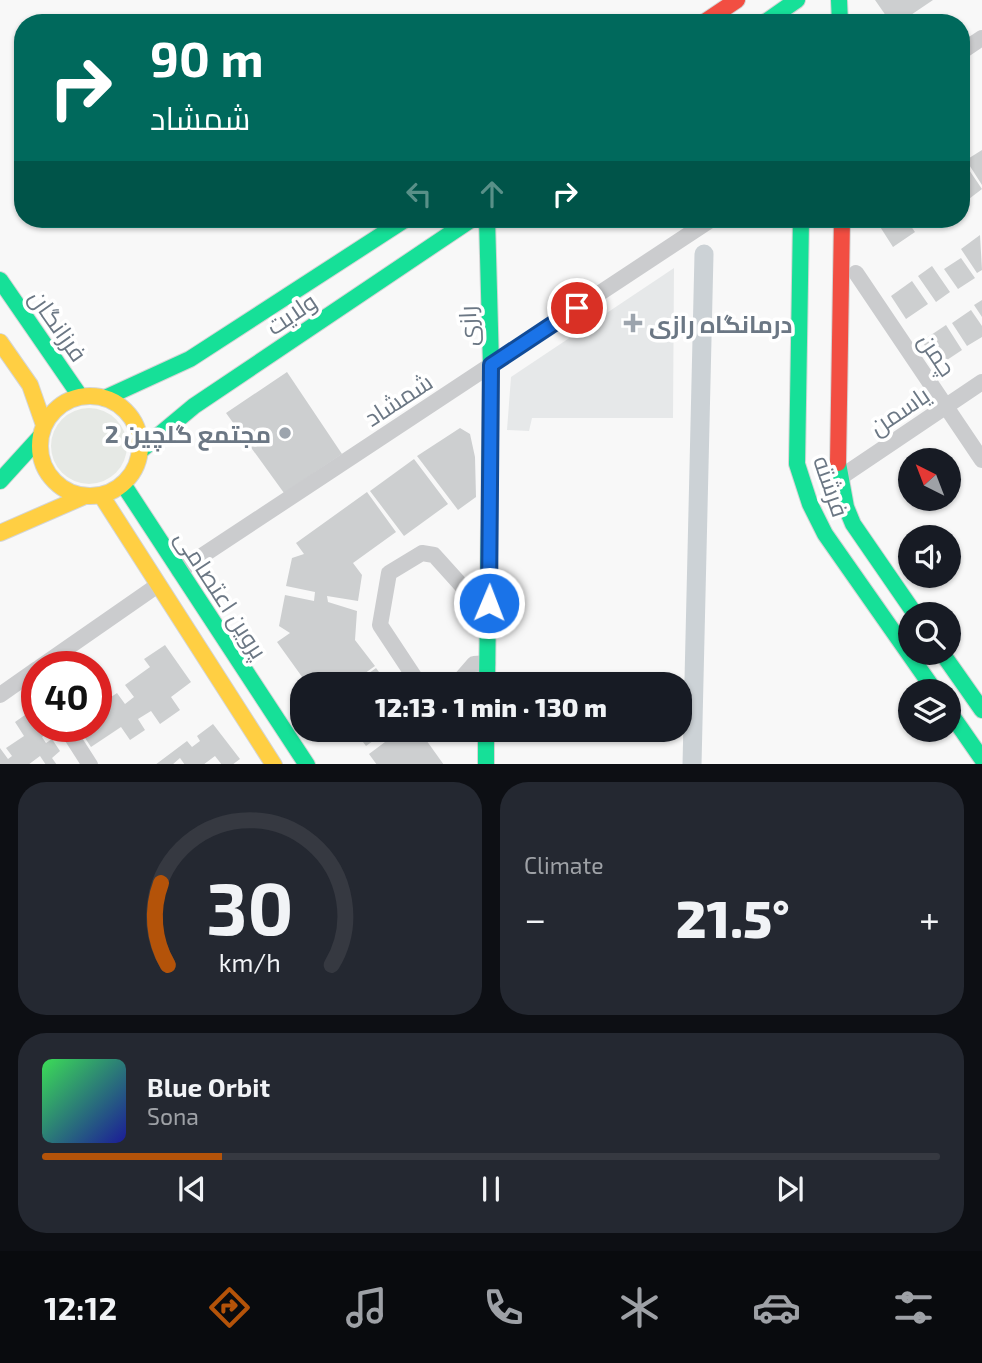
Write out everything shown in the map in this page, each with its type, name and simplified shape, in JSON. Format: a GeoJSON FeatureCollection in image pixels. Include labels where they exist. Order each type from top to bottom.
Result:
{"type":"FeatureCollection","features":[{"type":"Feature","properties":{"kind":"street"},"geometry":{"type":"LineString","coordinates":[[716,14],[737,0]]}},
{"type":"Feature","properties":{"kind":"street"},"geometry":{"type":"LineString","coordinates":[[778,14],[797,0]]}},
{"type":"Feature","properties":{"kind":"street","name":"ولایت"},"geometry":{"type":"LineString","coordinates":[[105,398],[190,359],[392,228]]}},
{"type":"Feature","properties":{"kind":"street","name":"ولایت"},"geometry":{"type":"LineString","coordinates":[[140,451],[194,406],[459,228]]}},
{"type":"Feature","properties":{"kind":"street","name":"رازی"},"geometry":{"type":"LineString","coordinates":[[487,228],[491,365],[488,672]]}},
{"type":"Feature","properties":{"kind":"street","name":"شمشاد"},"geometry":{"type":"LineString","coordinates":[[179,571],[698,228]]}},
{"type":"Feature","properties":{"kind":"street","name":"فرشته"},"geometry":{"type":"LineString","coordinates":[[801,228],[797,464],[810,504],[825,534],[927,679]]}},
{"type":"Feature","properties":{"kind":"street","name":"فرشته"},"geometry":{"type":"LineString","coordinates":[[842,228],[838,460],[853,524],[907,602]]}},
{"type":"Feature","properties":{"kind":"street","name":"چمن"},"geometry":{"type":"LineString","coordinates":[[856,273],[982,460]]}},
{"type":"Feature","properties":{"kind":"street","name":"فرزانگان"},"geometry":{"type":"LineString","coordinates":[[0,280],[80,397]]}},
{"type":"Feature","properties":{"kind":"street"},"geometry":{"type":"LineString","coordinates":[[0,342],[30,385],[42,431],[41,458],[49,476],[65,490],[93,496]]}},
{"type":"Feature","properties":{"kind":"street","name":"یاسمن"},"geometry":{"type":"LineString","coordinates":[[841,477],[982,382]]}},
{"type":"Feature","properties":{"kind":"street"},"geometry":{"type":"LineString","coordinates":[[0,481],[42,431],[58,407],[80,397],[105,398],[116,402],[138,428],[140,451],[131,475],[123,484],[0,533]]}},
{"type":"Feature","properties":{"kind":"street","name":"پروین اعتصامی"},"geometry":{"type":"LineString","coordinates":[[123,484],[306,764]]}},
{"type":"Feature","properties":{"kind":"street","name":"پروین اعتصامی"},"geometry":{"type":"LineString","coordinates":[[93,496],[158,585],[273,764]]}},
{"type":"Feature","properties":{"kind":"street"},"geometry":{"type":"LineString","coordinates":[[411,672],[380,625],[389,573],[422,553],[434,555],[471,596],[489,603]]}},
{"type":"Feature","properties":{"kind":"street"},"geometry":{"type":"LineString","coordinates":[[65,651],[158,585]]}},
{"type":"Feature","properties":{"kind":"street"},"geometry":{"type":"LineString","coordinates":[[467,672],[474,664],[488,663]]}},
{"type":"Feature","properties":{"kind":"street"},"geometry":{"type":"LineString","coordinates":[[950,665],[982,710]]}},
{"type":"Feature","properties":{"kind":"street"},"geometry":{"type":"LineString","coordinates":[[0,695],[21,682]]}},
{"type":"Feature","properties":{"kind":"street"},"geometry":{"type":"LineString","coordinates":[[961,727],[980,752]]}},
{"type":"Feature","properties":{"kind":"street"},"geometry":{"type":"LineString","coordinates":[[75,742],[89,764]]}},
{"type":"Feature","properties":{"kind":"street"},"geometry":{"type":"LineString","coordinates":[[486,742],[486,764]]}},
{"type":"Feature","properties":{"kind":"shaded area","name":"درمانگاه رازی"},"geometry":{"type":"Polygon","coordinates":[[[674,268],[673,418],[532,418],[529,431],[507,430],[511,377],[674,268]]]}},
{"type":"Feature","properties":{"kind":"shaded area"},"geometry":{"type":"Polygon","coordinates":[[[89,408],[104,411],[116,419],[124,431],[127,446],[124,461],[116,473],[104,481],[89,484],[74,481],[62,473],[54,461],[51,446],[54,431],[62,419],[74,411],[89,408]]]}},
{"type":"Feature","properties":{"kind":"building"},"geometry":{"type":"Polygon","coordinates":[[[875,0],[933,0],[912,14],[885,14],[875,0]]]}},
{"type":"Feature","properties":{"kind":"building"},"geometry":{"type":"Polygon","coordinates":[[[982,150],[982,185],[970,166],[970,158],[982,150]]]}},
{"type":"Feature","properties":{"kind":"building"},"geometry":{"type":"Polygon","coordinates":[[[970,171],[982,189],[970,198],[970,171]]]}},
{"type":"Feature","properties":{"kind":"building"},"geometry":{"type":"Polygon","coordinates":[[[881,228],[912,228],[915,232],[893,247],[881,228]]]}},
{"type":"Feature","properties":{"kind":"building"},"geometry":{"type":"Polygon","coordinates":[[[980,235],[982,270],[977,273],[961,249],[980,235]]]}},
{"type":"Feature","properties":{"kind":"building"},"geometry":{"type":"Polygon","coordinates":[[[961,258],[975,278],[958,289],[944,269],[961,258]]]}},
{"type":"Feature","properties":{"kind":"building"},"geometry":{"type":"Polygon","coordinates":[[[932,266],[950,292],[936,302],[918,276],[932,266]]]}},
{"type":"Feature","properties":{"kind":"building"},"geometry":{"type":"Polygon","coordinates":[[[912,281],[928,304],[906,319],[891,296],[912,281]]]}},
{"type":"Feature","properties":{"kind":"building"},"geometry":{"type":"Polygon","coordinates":[[[982,300],[982,317],[974,305],[982,300]]]}},
{"type":"Feature","properties":{"kind":"building"},"geometry":{"type":"Polygon","coordinates":[[[971,310],[982,326],[982,337],[967,346],[952,323],[971,310]]]}},
{"type":"Feature","properties":{"kind":"building"},"geometry":{"type":"Polygon","coordinates":[[[946,325],[962,350],[938,366],[922,341],[946,325]]]}},
{"type":"Feature","properties":{"kind":"building","name":"مجتمع گلچین 2"},"geometry":{"type":"Polygon","coordinates":[[[287,372],[342,454],[284,493],[226,413],[287,372]]]}},
{"type":"Feature","properties":{"kind":"building"},"geometry":{"type":"Polygon","coordinates":[[[460,428],[470,434],[475,457],[476,497],[458,510],[417,456],[460,428]]]}},
{"type":"Feature","properties":{"kind":"building"},"geometry":{"type":"Polygon","coordinates":[[[414,459],[448,504],[404,536],[370,491],[414,459]]]}},
{"type":"Feature","properties":{"kind":"building"},"geometry":{"type":"Polygon","coordinates":[[[367,492],[396,532],[353,563],[362,575],[358,601],[327,596],[328,602],[357,611],[355,640],[375,666],[367,672],[299,672],[277,642],[290,633],[279,626],[285,595],[314,601],[315,592],[286,586],[292,558],[304,554],[296,543],[367,492]]]}},
{"type":"Feature","properties":{"kind":"building"},"geometry":{"type":"Polygon","coordinates":[[[165,645],[191,682],[171,697],[180,710],[160,724],[151,711],[138,719],[145,730],[130,740],[121,727],[112,733],[112,696],[117,693],[125,704],[134,697],[125,685],[150,667],[144,659],[165,645]]]}},
{"type":"Feature","properties":{"kind":"building"},"geometry":{"type":"Polygon","coordinates":[[[21,718],[21,731],[15,722],[21,718]]]}},
{"type":"Feature","properties":{"kind":"building"},"geometry":{"type":"Polygon","coordinates":[[[213,724],[240,759],[233,764],[221,764],[215,756],[204,764],[184,764],[180,758],[173,764],[156,764],[187,741],[192,747],[200,741],[197,736],[213,724]]]}},
{"type":"Feature","properties":{"kind":"building"},"geometry":{"type":"Polygon","coordinates":[[[21,738],[21,742],[54,742],[60,751],[52,758],[56,764],[45,764],[40,756],[29,764],[0,764],[0,748],[8,759],[12,756],[6,748],[21,738]]]}},
{"type":"Feature","properties":{"kind":"building"},"geometry":{"type":"Polygon","coordinates":[[[385,742],[428,742],[443,764],[376,764],[369,754],[385,742]]]}},
{"type":"Feature","properties":{"kind":"waterway"},"geometry":{"type":"LineString","coordinates":[[692,764],[704,254]]}},
{"type":"Feature","properties":{"kind":"traffic: fast"},"geometry":{"type":"LineString","coordinates":[[777,14],[797,0]]}},
{"type":"Feature","properties":{"kind":"traffic: fast"},"geometry":{"type":"LineString","coordinates":[[839,0],[840,14]]}},
{"type":"Feature","properties":{"kind":"traffic: fast"},"geometry":{"type":"LineString","coordinates":[[105,398],[190,359],[392,228]]}},
{"type":"Feature","properties":{"kind":"traffic: fast"},"geometry":{"type":"LineString","coordinates":[[140,451],[194,406],[459,228]]}},
{"type":"Feature","properties":{"kind":"traffic: fast"},"geometry":{"type":"LineString","coordinates":[[487,228],[491,365],[487,672]]}},
{"type":"Feature","properties":{"kind":"traffic: fast"},"geometry":{"type":"LineString","coordinates":[[801,228],[797,464],[810,504],[825,534],[927,679]]}},
{"type":"Feature","properties":{"kind":"traffic: fast"},"geometry":{"type":"LineString","coordinates":[[0,280],[80,396]]}},
{"type":"Feature","properties":{"kind":"traffic: fast"},"geometry":{"type":"LineString","coordinates":[[0,481],[40,437]]}},
{"type":"Feature","properties":{"kind":"traffic: fast"},"geometry":{"type":"LineString","coordinates":[[838,463],[846,507],[853,524],[907,602]]}},
{"type":"Feature","properties":{"kind":"traffic: fast"},"geometry":{"type":"LineString","coordinates":[[123,484],[306,764]]}},
{"type":"Feature","properties":{"kind":"traffic: fast"},"geometry":{"type":"LineString","coordinates":[[950,665],[982,710]]}},
{"type":"Feature","properties":{"kind":"traffic: fast"},"geometry":{"type":"LineString","coordinates":[[961,729],[982,759]]}},
{"type":"Feature","properties":{"kind":"traffic: fast"},"geometry":{"type":"LineString","coordinates":[[486,742],[486,764]]}},
{"type":"Feature","properties":{"kind":"traffic: slow"},"geometry":{"type":"LineString","coordinates":[[0,342],[30,385],[44,425]]}},
{"type":"Feature","properties":{"kind":"traffic: slow"},"geometry":{"type":"LineString","coordinates":[[90,396],[109,400],[126,410],[136,427],[140,446],[136,465],[126,482],[109,492],[90,496],[71,492],[54,482],[44,465],[40,446],[44,427],[54,410],[71,400],[90,396]]}},
{"type":"Feature","properties":{"kind":"traffic: slow"},"geometry":{"type":"LineString","coordinates":[[101,495],[273,764]]}},
{"type":"Feature","properties":{"kind":"traffic: slow"},"geometry":{"type":"LineString","coordinates":[[0,533],[85,496]]}},
{"type":"Feature","properties":{"kind":"traffic: jam"},"geometry":{"type":"LineString","coordinates":[[716,14],[737,0]]}},
{"type":"Feature","properties":{"kind":"traffic: jam"},"geometry":{"type":"LineString","coordinates":[[838,463],[842,228]]}},
{"type":"Feature","properties":{"kind":"place","name":"درمانگاه رازی"},"geometry":{"type":"Point","coordinates":[633,323]}},
{"type":"Feature","properties":{"kind":"place","name":"مجتمع گلچین 2"},"geometry":{"type":"Point","coordinates":[285,433]}},
{"type":"Feature","properties":{"kind":"route"},"geometry":{"type":"LineString","coordinates":[[489,603],[491,365],[577,308]]}}]}
